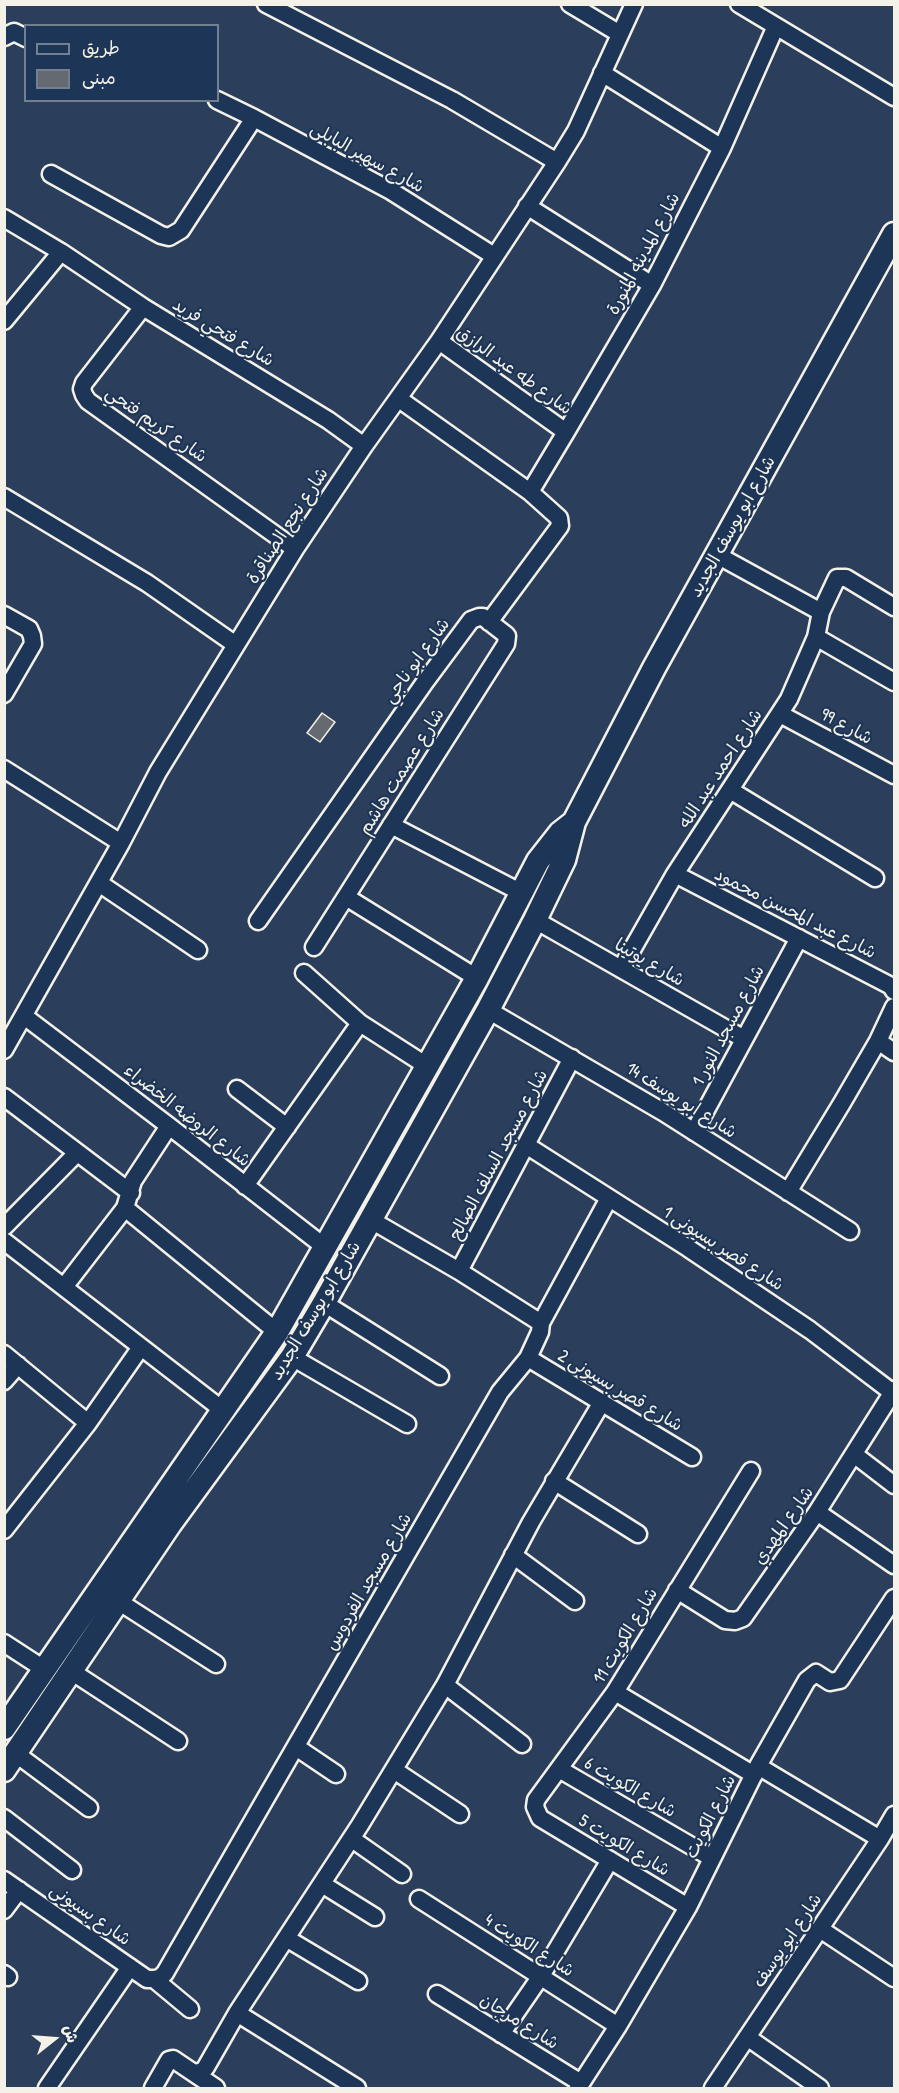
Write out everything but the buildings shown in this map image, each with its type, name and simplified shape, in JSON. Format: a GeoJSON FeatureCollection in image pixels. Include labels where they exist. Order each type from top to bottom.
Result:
{"type":"FeatureCollection","features":[{"type":"Feature","properties":{"kind":"street"},"geometry":{"type":"LineString","coordinates":[[266,4],[452,100],[557,162]]}},
{"type":"Feature","properties":{"kind":"street"},"geometry":{"type":"LineString","coordinates":[[570,4],[620,34]]}},
{"type":"Feature","properties":{"kind":"street","name":"شارع نجع الصناقرة"},"geometry":{"type":"LineString","coordinates":[[4,1050],[99,883],[158,772],[295,549],[364,446],[440,341],[576,131],[634,4]]}},
{"type":"Feature","properties":{"kind":"street"},"geometry":{"type":"LineString","coordinates":[[740,4],[894,97]]}},
{"type":"Feature","properties":{"kind":"street","name":"شارع المدينه المنورة"},"geometry":{"type":"LineString","coordinates":[[530,492],[652,285],[722,148],[776,26]]}},
{"type":"Feature","properties":{"kind":"street"},"geometry":{"type":"LineString","coordinates":[[4,37],[14,32],[24,37]]}},
{"type":"Feature","properties":{"kind":"street"},"geometry":{"type":"LineString","coordinates":[[603,73],[722,148]]}},
{"type":"Feature","properties":{"kind":"street","name":"شارع سهير البابلى"},"geometry":{"type":"LineString","coordinates":[[219,101],[391,191],[494,256]]}},
{"type":"Feature","properties":{"kind":"street"},"geometry":{"type":"LineString","coordinates":[[51,174],[161,235],[169,237],[181,230],[254,118]]}},
{"type":"Feature","properties":{"kind":"street"},"geometry":{"type":"LineString","coordinates":[[527,206],[652,285]]}},
{"type":"Feature","properties":{"kind":"street","name":"شارع فتحي فريد"},"geometry":{"type":"LineString","coordinates":[[4,218],[61,252],[143,307],[328,420],[364,446]]}},
{"type":"Feature","properties":{"kind":"street","name":"شارع ابو يوسف الجديد"},"geometry":{"type":"LineString","coordinates":[[4,1728],[44,1669],[161,1518],[292,1357],[488,1010],[564,860],[574,822],[654,668],[894,234]]}},
{"type":"Feature","properties":{"kind":"street"},"geometry":{"type":"LineString","coordinates":[[4,321],[61,252]]}},
{"type":"Feature","properties":{"kind":"street","name":"شارع كريم فتحي"},"geometry":{"type":"LineString","coordinates":[[143,307],[84,383],[82,389],[84,396],[295,549]]}},
{"type":"Feature","properties":{"kind":"street","name":"شارع طه عبد الرازق"},"geometry":{"type":"LineString","coordinates":[[440,341],[566,432]]}},
{"type":"Feature","properties":{"kind":"street"},"geometry":{"type":"LineString","coordinates":[[399,399],[530,492],[558,515],[560,526],[489,622]]}},
{"type":"Feature","properties":{"kind":"street"},"geometry":{"type":"LineString","coordinates":[[4,497],[147,583],[236,645]]}},
{"type":"Feature","properties":{"kind":"street"},"geometry":{"type":"LineString","coordinates":[[717,555],[822,612]]}},
{"type":"Feature","properties":{"kind":"street","name":"شارع احمد عبد الله"},"geometry":{"type":"LineString","coordinates":[[621,969],[675,874],[780,714],[816,637],[822,612],[834,581],[837,578],[846,578],[894,607]]}},
{"type":"Feature","properties":{"kind":"street"},"geometry":{"type":"LineString","coordinates":[[4,615],[29,629],[33,644],[4,694]]}},
{"type":"Feature","properties":{"kind":"street","name":"شارع ابو ناجي"},"geometry":{"type":"LineString","coordinates":[[258,921],[471,620],[479,616],[489,622]]}},
{"type":"Feature","properties":{"kind":"street","name":"شارع عصمت هاشم"},"geometry":{"type":"LineString","coordinates":[[314,947],[506,644],[507,636],[489,622]]}},
{"type":"Feature","properties":{"kind":"street"},"geometry":{"type":"LineString","coordinates":[[816,637],[894,682]]}},
{"type":"Feature","properties":{"kind":"street","name":"شارع 99"},"geometry":{"type":"LineString","coordinates":[[780,714],[894,775]]}},
{"type":"Feature","properties":{"kind":"street"},"geometry":{"type":"LineString","coordinates":[[4,769],[121,843]]}},
{"type":"Feature","properties":{"kind":"street"},"geometry":{"type":"LineString","coordinates":[[730,790],[875,878]]}},
{"type":"Feature","properties":{"kind":"street","name":"شارع ابو يوسف الجديد"},"geometry":{"type":"LineString","coordinates":[[10,1761],[118,1601],[161,1518],[224,1411],[277,1332],[326,1248],[548,846],[574,822]]}},
{"type":"Feature","properties":{"kind":"street"},"geometry":{"type":"LineString","coordinates":[[391,825],[526,885],[536,873],[543,873],[551,883],[550,890]]}},
{"type":"Feature","properties":{"kind":"street","name":"شارع عبد المحسن محمود"},"geometry":{"type":"LineString","coordinates":[[675,874],[891,986],[894,991]]}},
{"type":"Feature","properties":{"kind":"street"},"geometry":{"type":"LineString","coordinates":[[99,883],[198,950]]}},
{"type":"Feature","properties":{"kind":"street"},"geometry":{"type":"LineString","coordinates":[[346,897],[477,978]]}},
{"type":"Feature","properties":{"kind":"street","name":"شارع يوتينا"},"geometry":{"type":"LineString","coordinates":[[535,920],[744,1039]]}},
{"type":"Feature","properties":{"kind":"street","name":"شارع مسجد النور 1"},"geometry":{"type":"LineString","coordinates":[[694,1132],[799,938]]}},
{"type":"Feature","properties":{"kind":"street"},"geometry":{"type":"LineString","coordinates":[[304,973],[360,1023],[427,1066]]}},
{"type":"Feature","properties":{"kind":"street"},"geometry":{"type":"LineString","coordinates":[[788,1192],[878,1041],[894,1007]]}},
{"type":"Feature","properties":{"kind":"street","name":"شارع ابو يوسف 14"},"geometry":{"type":"LineString","coordinates":[[488,1010],[694,1132],[850,1231]]}},
{"type":"Feature","properties":{"kind":"street","name":"شارع الروضه الخضراء"},"geometry":{"type":"LineString","coordinates":[[24,1016],[326,1248]]}},
{"type":"Feature","properties":{"kind":"street"},"geometry":{"type":"LineString","coordinates":[[245,1186],[360,1023]]}},
{"type":"Feature","properties":{"kind":"street"},"geometry":{"type":"LineString","coordinates":[[878,1041],[894,1052]]}},
{"type":"Feature","properties":{"kind":"street","name":"شارع مسجد السلف الصالح"},"geometry":{"type":"LineString","coordinates":[[459,1271],[572,1058]]}},
{"type":"Feature","properties":{"kind":"street"},"geometry":{"type":"LineString","coordinates":[[237,1089],[287,1127]]}},
{"type":"Feature","properties":{"kind":"street"},"geometry":{"type":"LineString","coordinates":[[4,1097],[77,1152],[128,1201],[277,1332]]}},
{"type":"Feature","properties":{"kind":"street"},"geometry":{"type":"LineString","coordinates":[[64,1287],[128,1201],[133,1180],[170,1126]]}},
{"type":"Feature","properties":{"kind":"street","name":"شارع قصر بسيونى 1"},"geometry":{"type":"LineString","coordinates":[[526,1145],[688,1248],[810,1330],[894,1392]]}},
{"type":"Feature","properties":{"kind":"street"},"geometry":{"type":"LineString","coordinates":[[4,1227],[77,1152]]}},
{"type":"Feature","properties":{"kind":"street","name":"شارع مسجد الفردوس"},"geometry":{"type":"LineString","coordinates":[[154,1979],[165,1973],[500,1392],[528,1358],[540,1332],[541,1323],[609,1198]]}},
{"type":"Feature","properties":{"kind":"street"},"geometry":{"type":"LineString","coordinates":[[371,1220],[459,1271],[541,1323]]}},
{"type":"Feature","properties":{"kind":"street"},"geometry":{"type":"LineString","coordinates":[[4,1240],[224,1411]]}},
{"type":"Feature","properties":{"kind":"street"},"geometry":{"type":"LineString","coordinates":[[324,1303],[440,1376]]}},
{"type":"Feature","properties":{"kind":"street"},"geometry":{"type":"LineString","coordinates":[[4,1530],[88,1423],[141,1347]]}},
{"type":"Feature","properties":{"kind":"street"},"geometry":{"type":"LineString","coordinates":[[4,1354],[88,1423]]}},
{"type":"Feature","properties":{"kind":"street"},"geometry":{"type":"LineString","coordinates":[[292,1357],[407,1424]]}},
{"type":"Feature","properties":{"kind":"street","name":"شارع قصر بسيونى 2"},"geometry":{"type":"LineString","coordinates":[[528,1358],[692,1456]]}},
{"type":"Feature","properties":{"kind":"street"},"geometry":{"type":"LineString","coordinates":[[4,1381],[18,1365]]}},
{"type":"Feature","properties":{"kind":"street","name":"شارع المهدي"},"geometry":{"type":"LineString","coordinates":[[677,1590],[725,1620],[735,1622],[743,1618],[817,1512],[894,1392]]}},
{"type":"Feature","properties":{"kind":"street"},"geometry":{"type":"LineString","coordinates":[[195,2073],[203,2071],[206,2067],[237,2013],[352,1839],[445,1685],[554,1481],[602,1402]]}},
{"type":"Feature","properties":{"kind":"street"},"geometry":{"type":"LineString","coordinates":[[855,1455],[894,1485]]}},
{"type":"Feature","properties":{"kind":"street","name":"شارع الكويت 11"},"geometry":{"type":"LineString","coordinates":[[540,1818],[536,1813],[536,1800],[615,1692],[752,1471]]}},
{"type":"Feature","properties":{"kind":"street"},"geometry":{"type":"LineString","coordinates":[[554,1481],[638,1534]]}},
{"type":"Feature","properties":{"kind":"street"},"geometry":{"type":"LineString","coordinates":[[817,1512],[894,1565]]}},
{"type":"Feature","properties":{"kind":"street"},"geometry":{"type":"LineString","coordinates":[[513,1555],[575,1601]]}},
{"type":"Feature","properties":{"kind":"street","name":"شارع الكويت"},"geometry":{"type":"LineString","coordinates":[[579,2086],[618,2026],[688,1907],[756,1770],[809,1677],[816,1673],[830,1682],[840,1680],[894,1598]]}},
{"type":"Feature","properties":{"kind":"street"},"geometry":{"type":"LineString","coordinates":[[118,1601],[216,1664]]}},
{"type":"Feature","properties":{"kind":"street"},"geometry":{"type":"LineString","coordinates":[[4,1643],[44,1669]]}},
{"type":"Feature","properties":{"kind":"street"},"geometry":{"type":"LineString","coordinates":[[70,1671],[177,1741]]}},
{"type":"Feature","properties":{"kind":"street"},"geometry":{"type":"LineString","coordinates":[[445,1685],[522,1744]]}},
{"type":"Feature","properties":{"kind":"street"},"geometry":{"type":"LineString","coordinates":[[615,1692],[880,1839]]}},
{"type":"Feature","properties":{"kind":"street"},"geometry":{"type":"LineString","coordinates":[[296,1747],[336,1774]]}},
{"type":"Feature","properties":{"kind":"street"},"geometry":{"type":"LineString","coordinates":[[10,1761],[89,1808]]}},
{"type":"Feature","properties":{"kind":"street","name":"شارع الكويت 6"},"geometry":{"type":"LineString","coordinates":[[559,1769],[712,1858]]}},
{"type":"Feature","properties":{"kind":"street"},"geometry":{"type":"LineString","coordinates":[[393,1770],[460,1814]]}},
{"type":"Feature","properties":{"kind":"street","name":"شارع ابو يوسف"},"geometry":{"type":"LineString","coordinates":[[713,2088],[894,1815]]}},
{"type":"Feature","properties":{"kind":"street"},"geometry":{"type":"LineString","coordinates":[[4,1818],[72,1870]]}},
{"type":"Feature","properties":{"kind":"street","name":"شارع الكويت 5"},"geometry":{"type":"LineString","coordinates":[[540,1818],[688,1907]]}},
{"type":"Feature","properties":{"kind":"street"},"geometry":{"type":"LineString","coordinates":[[352,1839],[402,1874]]}},
{"type":"Feature","properties":{"kind":"street"},"geometry":{"type":"LineString","coordinates":[[501,2034],[541,1976],[610,1860]]}},
{"type":"Feature","properties":{"kind":"street","name":"شارع بسيونى"},"geometry":{"type":"LineString","coordinates":[[4,1880],[147,1979],[154,1979],[190,2009]]}},
{"type":"Feature","properties":{"kind":"street"},"geometry":{"type":"LineString","coordinates":[[322,1884],[375,1917]]}},
{"type":"Feature","properties":{"kind":"street"},"geometry":{"type":"LineString","coordinates":[[4,1910],[19,1890]]}},
{"type":"Feature","properties":{"kind":"street","name":"شارع الكويت 4"},"geometry":{"type":"LineString","coordinates":[[419,1899],[618,2026]]}},
{"type":"Feature","properties":{"kind":"street"},"geometry":{"type":"LineString","coordinates":[[820,1929],[894,1978]]}},
{"type":"Feature","properties":{"kind":"street"},"geometry":{"type":"LineString","coordinates":[[286,1938],[358,1981]]}},
{"type":"Feature","properties":{"kind":"street"},"geometry":{"type":"LineString","coordinates":[[47,2088],[130,1966]]}},
{"type":"Feature","properties":{"kind":"street","name":"شارع مرجان"},"geometry":{"type":"LineString","coordinates":[[437,1994],[579,2086]]}},
{"type":"Feature","properties":{"kind":"street"},"geometry":{"type":"LineString","coordinates":[[237,2013],[357,2088]]}},
{"type":"Feature","properties":{"kind":"street"},"geometry":{"type":"LineString","coordinates":[[747,2037],[820,2088]]}},
{"type":"Feature","properties":{"kind":"street"},"geometry":{"type":"LineString","coordinates":[[153,2088],[169,2060],[173,2059],[216,2088]]}}]}
